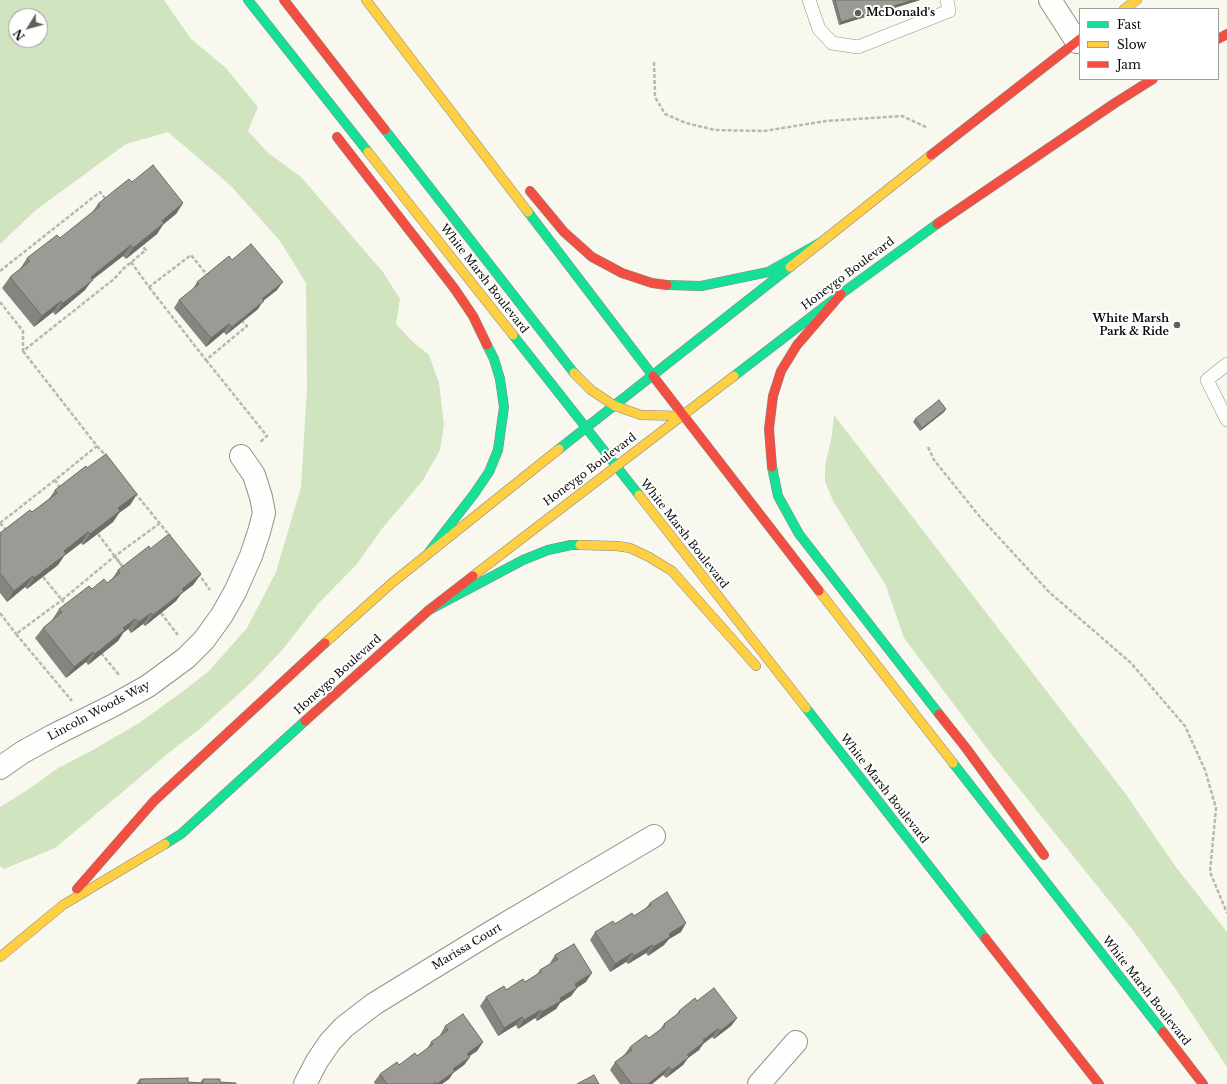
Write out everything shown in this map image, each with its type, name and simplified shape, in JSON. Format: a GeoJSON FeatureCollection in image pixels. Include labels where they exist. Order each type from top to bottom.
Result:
{"type":"FeatureCollection","features":[{"type":"Feature","properties":{"kind":"main road"},"geometry":{"type":"LineString","coordinates":[[241,0],[251,18]]}},
{"type":"Feature","properties":{"kind":"main road","name":"White Marsh Boulevard"},"geometry":{"type":"LineString","coordinates":[[248,0],[616,466],[1099,1084]]}},
{"type":"Feature","properties":{"kind":"main road"},"geometry":{"type":"LineString","coordinates":[[284,0],[561,357],[591,390],[615,406],[641,415],[683,416]]}},
{"type":"Feature","properties":{"kind":"main road"},"geometry":{"type":"LineString","coordinates":[[1126,8],[1138,0]]}},
{"type":"Feature","properties":{"kind":"main road"},"geometry":{"type":"LineString","coordinates":[[367,2],[455,101]]}},
{"type":"Feature","properties":{"kind":"main road","name":"White Marsh Boulevard"},"geometry":{"type":"LineString","coordinates":[[367,2],[683,416],[1203,1084]]}},
{"type":"Feature","properties":{"kind":"main road","name":"Honeygo Boulevard"},"geometry":{"type":"LineString","coordinates":[[63,905],[154,802],[350,620],[429,552],[950,140],[1078,41]]}},
{"type":"Feature","properties":{"kind":"main road","name":"Honeygo Boulevard"},"geometry":{"type":"LineString","coordinates":[[0,957],[63,905],[181,834],[353,677],[429,610],[841,294],[945,218],[1151,80]]}},
{"type":"Feature","properties":{"kind":"main road"},"geometry":{"type":"LineString","coordinates":[[331,129],[454,288],[470,312],[486,342],[494,359],[500,379],[504,407],[498,450],[489,472],[429,552]]}},
{"type":"Feature","properties":{"kind":"main road"},"geometry":{"type":"LineString","coordinates":[[524,183],[564,232],[592,256],[607,266],[622,273],[652,283],[675,286],[702,286],[768,272],[823,241]]}},
{"type":"Feature","properties":{"kind":"main road"},"geometry":{"type":"LineString","coordinates":[[841,294],[797,345],[781,371],[773,396],[769,428],[772,472],[778,496],[799,534],[966,748],[1050,864]]}},
{"type":"Feature","properties":{"kind":"main road"},"geometry":{"type":"LineString","coordinates":[[429,610],[523,560],[548,550],[571,545],[616,546],[630,548],[649,557],[672,571],[760,671]]}},
{"type":"Feature","properties":{"kind":"main road"},"geometry":{"type":"LineString","coordinates":[[806,723],[910,841]]}},
{"type":"Feature","properties":{"kind":"main road"},"geometry":{"type":"LineString","coordinates":[[1123,967],[1151,1017]]}},
{"type":"Feature","properties":{"kind":"street"},"geometry":{"type":"LineString","coordinates":[[1050,0],[1078,41]]}},
{"type":"Feature","properties":{"kind":"street","name":"Lincoln Woods Way"},"geometry":{"type":"LineString","coordinates":[[0,768],[23,752],[148,686],[186,658],[204,640],[222,615],[235,592],[252,556],[264,513],[254,475],[242,456]]}},
{"type":"Feature","properties":{"kind":"street","name":"Marissa Court"},"geometry":{"type":"LineString","coordinates":[[305,1084],[317,1061],[330,1042],[344,1027],[374,1004],[654,836]]}},
{"type":"Feature","properties":{"kind":"street"},"geometry":{"type":"LineString","coordinates":[[759,1084],[796,1042]]}},
{"type":"Feature","properties":{"kind":"lane"},"geometry":{"type":"LineString","coordinates":[[809,0],[818,29],[832,43],[858,47],[949,11],[947,0]]}},
{"type":"Feature","properties":{"kind":"lane"},"geometry":{"type":"LineString","coordinates":[[1227,364],[1207,380],[1227,420]]}},
{"type":"Feature","properties":{"kind":"path"},"geometry":{"type":"LineString","coordinates":[[654,62],[655,97],[665,114],[686,123],[715,130],[764,131],[826,121],[902,116],[915,121],[950,140]]}},
{"type":"Feature","properties":{"kind":"path"},"geometry":{"type":"LineString","coordinates":[[0,271],[100,192],[107,201]]}},
{"type":"Feature","properties":{"kind":"path"},"geometry":{"type":"LineString","coordinates":[[23,351],[114,278],[146,250],[142,246]]}},
{"type":"Feature","properties":{"kind":"path"},"geometry":{"type":"LineString","coordinates":[[150,287],[192,255],[208,276]]}},
{"type":"Feature","properties":{"kind":"path"},"geometry":{"type":"LineString","coordinates":[[131,262],[266,436],[252,450],[242,456]]}},
{"type":"Feature","properties":{"kind":"path"},"geometry":{"type":"LineString","coordinates":[[0,302],[23,331],[23,351],[107,458]]}},
{"type":"Feature","properties":{"kind":"path"},"geometry":{"type":"LineString","coordinates":[[206,360],[247,326],[243,322]]}},
{"type":"Feature","properties":{"kind":"path"},"geometry":{"type":"LineString","coordinates":[[7,532],[0,523],[97,446]]}},
{"type":"Feature","properties":{"kind":"path"},"geometry":{"type":"LineString","coordinates":[[928,447],[934,460],[976,511],[1049,592],[1131,664],[1185,726],[1205,770],[1216,808],[1210,872],[1224,909],[1227,913]]}},
{"type":"Feature","properties":{"kind":"path"},"geometry":{"type":"LineString","coordinates":[[55,480],[62,490]]}},
{"type":"Feature","properties":{"kind":"path"},"geometry":{"type":"LineString","coordinates":[[131,487],[174,541]]}},
{"type":"Feature","properties":{"kind":"path"},"geometry":{"type":"LineString","coordinates":[[16,634],[160,523]]}},
{"type":"Feature","properties":{"kind":"path"},"geometry":{"type":"LineString","coordinates":[[98,534],[125,570],[116,556]]}},
{"type":"Feature","properties":{"kind":"path"},"geometry":{"type":"LineString","coordinates":[[197,571],[211,589],[207,595]]}},
{"type":"Feature","properties":{"kind":"path"},"geometry":{"type":"LineString","coordinates":[[43,577],[68,607]]}},
{"type":"Feature","properties":{"kind":"path"},"geometry":{"type":"LineString","coordinates":[[0,613],[73,703]]}},
{"type":"Feature","properties":{"kind":"path"},"geometry":{"type":"LineString","coordinates":[[161,613],[180,637]]}},
{"type":"Feature","properties":{"kind":"path"},"geometry":{"type":"LineString","coordinates":[[102,653],[121,677],[114,680]]}},
{"type":"Feature","properties":{"kind":"green space"},"geometry":{"type":"Polygon","coordinates":[[[0,0],[164,0],[191,39],[226,68],[258,107],[248,131],[267,152],[301,177],[383,272],[400,299],[396,324],[413,342],[429,355],[439,383],[444,425],[440,450],[423,480],[381,530],[357,564],[318,604],[284,648],[254,680],[201,728],[166,755],[55,848],[4,869],[0,866],[0,807],[26,791],[58,768],[93,750],[139,723],[182,692],[208,672],[247,628],[276,572],[301,487],[307,387],[306,283],[280,241],[231,186],[168,132],[126,144],[36,210],[0,244],[0,0]]]}},
{"type":"Feature","properties":{"kind":"green space"},"geometry":{"type":"Polygon","coordinates":[[[834,415],[1125,793],[1176,867],[1227,932],[1227,1067],[1175,988],[1135,933],[988,750],[904,638],[886,586],[833,501],[825,481],[825,466],[832,435],[834,415]]]}},
{"type":"Feature","properties":{"kind":"building","name":"McDonald's"},"geometry":{"type":"Polygon","coordinates":[[[835,0],[913,0],[841,22],[835,0]]]}},
{"type":"Feature","properties":{"kind":"building"},"geometry":{"type":"Polygon","coordinates":[[[153,165],[183,203],[162,221],[164,223],[133,248],[131,245],[91,277],[93,280],[62,304],[61,301],[42,316],[10,277],[30,261],[27,258],[57,235],[60,238],[100,206],[98,204],[129,179],[132,182],[153,165]]]}},
{"type":"Feature","properties":{"kind":"building"},"geometry":{"type":"Polygon","coordinates":[[[251,244],[283,282],[262,299],[264,301],[232,327],[229,324],[211,338],[179,300],[199,284],[197,282],[229,256],[232,260],[251,244]]]}},
{"type":"Feature","properties":{"kind":"building"},"geometry":{"type":"Polygon","coordinates":[[[939,400],[946,409],[922,428],[915,419],[939,400]]]}},
{"type":"Feature","properties":{"kind":"building"},"geometry":{"type":"Polygon","coordinates":[[[106,454],[137,494],[118,508],[120,511],[90,534],[88,532],[64,551],[66,554],[34,578],[33,576],[14,591],[0,573],[0,533],[30,510],[32,512],[57,493],[55,490],[86,466],[87,468],[106,454]]]}},
{"type":"Feature","properties":{"kind":"building"},"geometry":{"type":"Polygon","coordinates":[[[169,534],[201,574],[182,589],[184,591],[153,615],[151,613],[139,622],[135,619],[123,628],[125,630],[95,654],[93,652],[74,667],[43,628],[62,612],[59,609],[89,586],[92,589],[104,579],[107,583],[120,573],[118,570],[149,546],[150,549],[169,534]]]}},
{"type":"Feature","properties":{"kind":"building"},"geometry":{"type":"Polygon","coordinates":[[[667,892],[686,923],[669,934],[670,937],[653,947],[652,945],[634,956],[632,953],[615,964],[595,932],[613,921],[615,924],[632,913],[634,916],[667,892]]]}},
{"type":"Feature","properties":{"kind":"building"},"geometry":{"type":"Polygon","coordinates":[[[574,944],[592,973],[575,984],[577,988],[560,998],[561,1001],[524,1020],[522,1017],[504,1028],[486,997],[504,986],[506,990],[523,979],[525,982],[541,972],[540,970],[558,959],[555,955],[574,944]]]}},
{"type":"Feature","properties":{"kind":"building"},"geometry":{"type":"Polygon","coordinates":[[[714,988],[737,1018],[720,1031],[718,1029],[703,1040],[704,1042],[687,1055],[689,1057],[672,1070],[669,1067],[648,1084],[632,1084],[615,1062],[632,1050],[630,1047],[646,1035],[649,1038],[665,1026],[664,1024],[695,998],[697,1001],[714,988]]]}},
{"type":"Feature","properties":{"kind":"building"},"geometry":{"type":"Polygon","coordinates":[[[463,1014],[483,1042],[467,1054],[470,1057],[453,1069],[455,1071],[437,1084],[436,1082],[433,1084],[387,1084],[380,1074],[397,1062],[399,1065],[415,1053],[417,1056],[433,1044],[431,1042],[448,1030],[445,1026],[463,1014]]]}},
{"type":"Feature","properties":{"kind":"building"},"geometry":{"type":"Polygon","coordinates":[[[594,1075],[599,1084],[577,1084],[594,1075]]]}},
{"type":"Feature","properties":{"kind":"building"},"geometry":{"type":"Polygon","coordinates":[[[188,1078],[188,1082],[203,1083],[203,1079],[220,1079],[220,1082],[236,1084],[140,1084],[140,1079],[188,1078]]]}},
{"type":"Feature","properties":{"kind":"traffic: fast"},"geometry":{"type":"LineString","coordinates":[[248,0],[368,152]]}},
{"type":"Feature","properties":{"kind":"traffic: fast"},"geometry":{"type":"LineString","coordinates":[[385,130],[574,373]]}},
{"type":"Feature","properties":{"kind":"traffic: fast"},"geometry":{"type":"LineString","coordinates":[[528,212],[653,376]]}},
{"type":"Feature","properties":{"kind":"traffic: fast"},"geometry":{"type":"LineString","coordinates":[[734,376],[841,294],[937,224]]}},
{"type":"Feature","properties":{"kind":"traffic: fast"},"geometry":{"type":"LineString","coordinates":[[667,285],[701,286],[768,272],[823,241]]}},
{"type":"Feature","properties":{"kind":"traffic: fast"},"geometry":{"type":"LineString","coordinates":[[559,449],[790,267]]}},
{"type":"Feature","properties":{"kind":"traffic: fast"},"geometry":{"type":"LineString","coordinates":[[513,335],[639,495]]}},
{"type":"Feature","properties":{"kind":"traffic: fast"},"geometry":{"type":"LineString","coordinates":[[429,552],[489,472],[498,450],[504,407],[500,379],[494,359],[487,345]]}},
{"type":"Feature","properties":{"kind":"traffic: fast"},"geometry":{"type":"LineString","coordinates":[[772,467],[778,496],[799,534],[939,714]]}},
{"type":"Feature","properties":{"kind":"traffic: fast"},"geometry":{"type":"LineString","coordinates":[[429,610],[523,560],[548,550],[571,545],[580,545]]}},
{"type":"Feature","properties":{"kind":"traffic: fast"},"geometry":{"type":"LineString","coordinates":[[806,708],[985,938]]}},
{"type":"Feature","properties":{"kind":"traffic: fast"},"geometry":{"type":"LineString","coordinates":[[165,844],[181,834],[305,721]]}},
{"type":"Feature","properties":{"kind":"traffic: fast"},"geometry":{"type":"LineString","coordinates":[[953,763],[1163,1032]]}},
{"type":"Feature","properties":{"kind":"traffic: slow"},"geometry":{"type":"LineString","coordinates":[[366,0],[528,212]]}},
{"type":"Feature","properties":{"kind":"traffic: slow"},"geometry":{"type":"LineString","coordinates":[[1125,8],[1137,0]]}},
{"type":"Feature","properties":{"kind":"traffic: slow"},"geometry":{"type":"LineString","coordinates":[[368,152],[513,335]]}},
{"type":"Feature","properties":{"kind":"traffic: slow"},"geometry":{"type":"LineString","coordinates":[[790,267],[931,155]]}},
{"type":"Feature","properties":{"kind":"traffic: slow"},"geometry":{"type":"LineString","coordinates":[[574,373],[591,390],[615,406],[641,415],[683,416]]}},
{"type":"Feature","properties":{"kind":"traffic: slow"},"geometry":{"type":"LineString","coordinates":[[473,576],[734,376]]}},
{"type":"Feature","properties":{"kind":"traffic: slow"},"geometry":{"type":"LineString","coordinates":[[325,643],[393,582],[559,449]]}},
{"type":"Feature","properties":{"kind":"traffic: slow"},"geometry":{"type":"LineString","coordinates":[[639,495],[806,708]]}},
{"type":"Feature","properties":{"kind":"traffic: slow"},"geometry":{"type":"LineString","coordinates":[[580,545],[617,546],[630,548],[649,557],[672,571],[756,666]]}},
{"type":"Feature","properties":{"kind":"traffic: slow"},"geometry":{"type":"LineString","coordinates":[[819,591],[953,763]]}},
{"type":"Feature","properties":{"kind":"traffic: slow"},"geometry":{"type":"LineString","coordinates":[[0,957],[63,905],[165,844]]}},
{"type":"Feature","properties":{"kind":"traffic: jam"},"geometry":{"type":"LineString","coordinates":[[284,0],[385,130]]}},
{"type":"Feature","properties":{"kind":"traffic: jam"},"geometry":{"type":"LineString","coordinates":[[1219,38],[1227,34]]}},
{"type":"Feature","properties":{"kind":"traffic: jam"},"geometry":{"type":"LineString","coordinates":[[931,155],[1079,40]]}},
{"type":"Feature","properties":{"kind":"traffic: jam"},"geometry":{"type":"LineString","coordinates":[[937,224],[1115,103],[1151,80]]}},
{"type":"Feature","properties":{"kind":"traffic: jam"},"geometry":{"type":"LineString","coordinates":[[337,137],[454,288],[473,316],[487,345]]}},
{"type":"Feature","properties":{"kind":"traffic: jam"},"geometry":{"type":"LineString","coordinates":[[530,191],[564,232],[592,257],[622,273],[652,283],[667,285]]}},
{"type":"Feature","properties":{"kind":"traffic: jam"},"geometry":{"type":"LineString","coordinates":[[772,467],[769,429],[773,396],[781,371],[797,345],[841,294]]}},
{"type":"Feature","properties":{"kind":"traffic: jam"},"geometry":{"type":"LineString","coordinates":[[653,376],[819,591]]}},
{"type":"Feature","properties":{"kind":"traffic: jam"},"geometry":{"type":"LineString","coordinates":[[305,721],[429,610],[473,576]]}},
{"type":"Feature","properties":{"kind":"traffic: jam"},"geometry":{"type":"LineString","coordinates":[[77,889],[154,801],[325,643]]}},
{"type":"Feature","properties":{"kind":"traffic: jam"},"geometry":{"type":"LineString","coordinates":[[939,714],[966,748],[1044,855]]}},
{"type":"Feature","properties":{"kind":"traffic: jam"},"geometry":{"type":"LineString","coordinates":[[985,938],[1099,1084]]}},
{"type":"Feature","properties":{"kind":"traffic: jam"},"geometry":{"type":"LineString","coordinates":[[1163,1032],[1203,1084]]}},
{"type":"Feature","properties":{"kind":"place","name":"McDonald's"},"geometry":{"type":"Point","coordinates":[858,13]}},
{"type":"Feature","properties":{"kind":"place","name":"White Marsh Park & Ride"},"geometry":{"type":"Point","coordinates":[1177,325]}}]}
